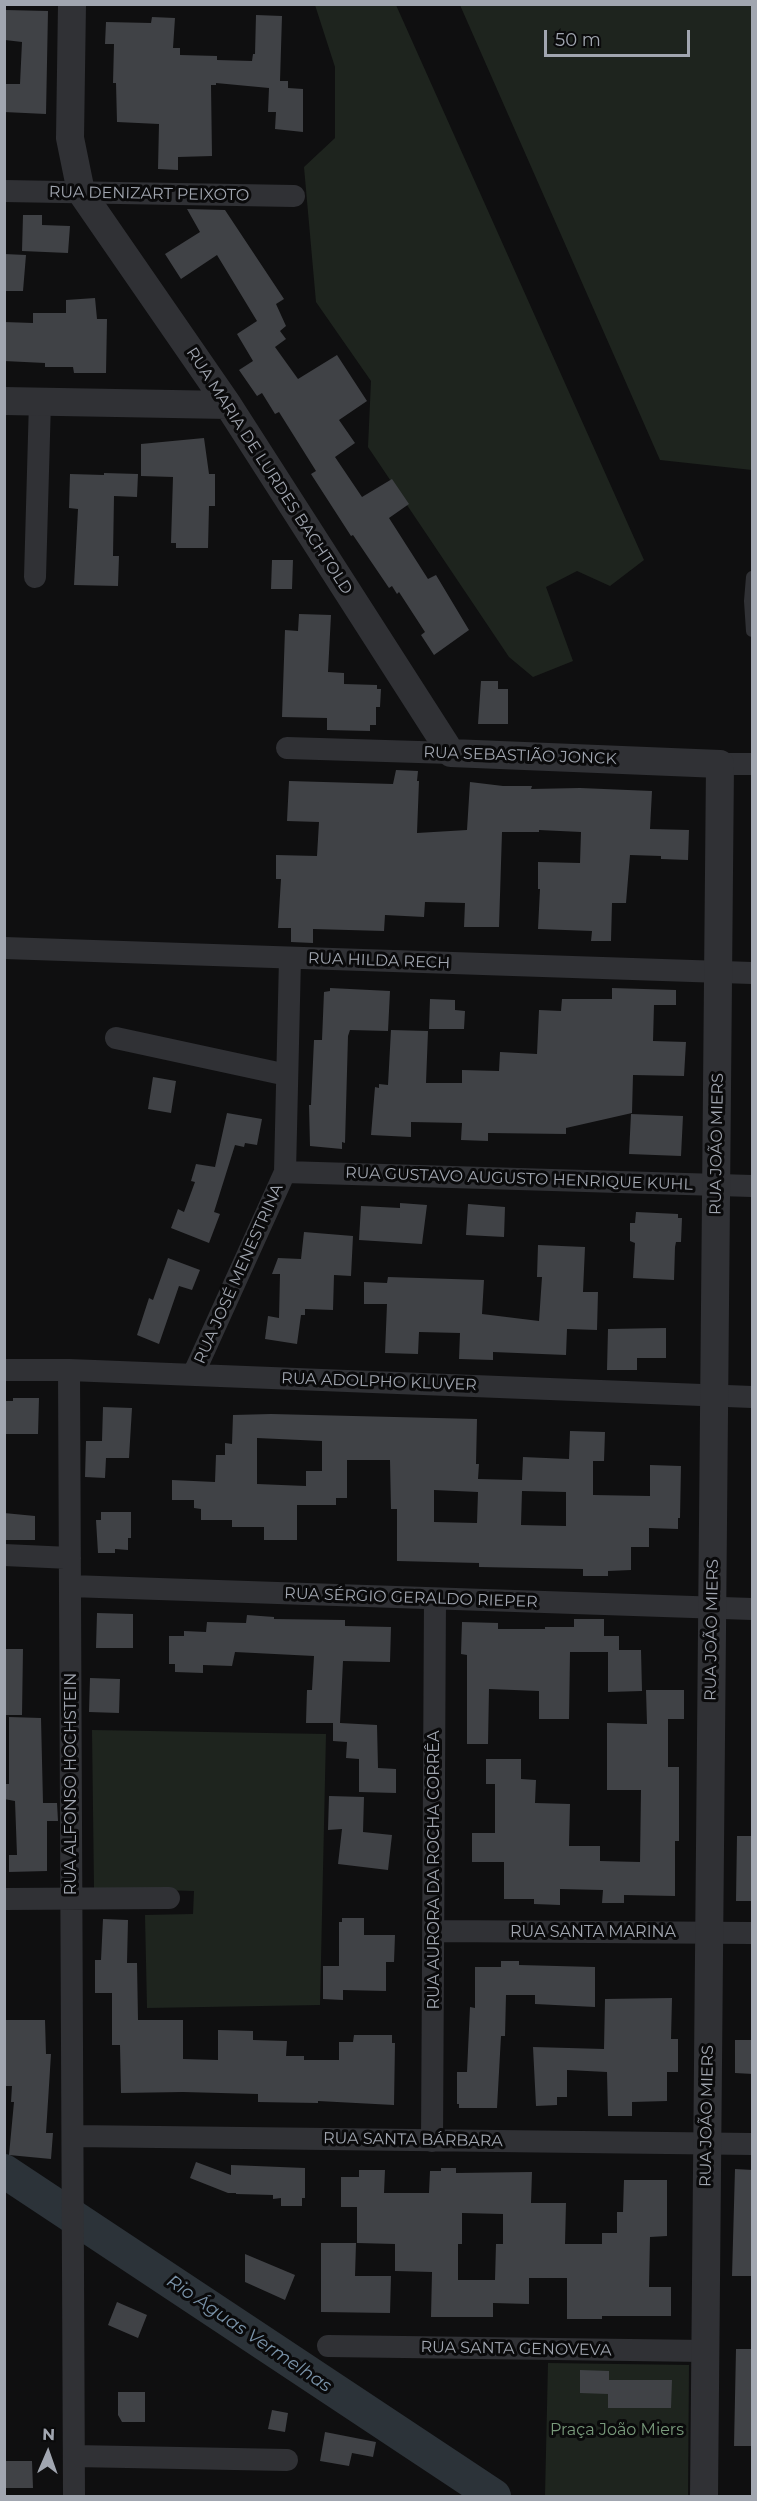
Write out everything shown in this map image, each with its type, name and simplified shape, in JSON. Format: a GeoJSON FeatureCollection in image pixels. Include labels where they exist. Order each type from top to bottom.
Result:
{"type":"FeatureCollection","features":[{"type":"Feature","properties":{"kind":"street"},"geometry":{"type":"LineString","coordinates":[[72,4],[70,138],[81,192]]}},
{"type":"Feature","properties":{"kind":"street","name":"RUA DENIZART PEIXOTO"},"geometry":{"type":"LineString","coordinates":[[4,191],[294,196]]}},
{"type":"Feature","properties":{"kind":"street","name":"RUA MARIA DE LURDES BACHTOLD"},"geometry":{"type":"LineString","coordinates":[[81,192],[228,405],[451,753]]}},
{"type":"Feature","properties":{"kind":"street"},"geometry":{"type":"LineString","coordinates":[[4,401],[228,405]]}},
{"type":"Feature","properties":{"kind":"street"},"geometry":{"type":"LineString","coordinates":[[35,577],[40,401]]}},
{"type":"Feature","properties":{"kind":"street","name":"RUA SEBASTIÃO JONCK"},"geometry":{"type":"LineString","coordinates":[[287,748],[753,764]]}},
{"type":"Feature","properties":{"kind":"street","name":"RUA JOÃO MIERS"},"geometry":{"type":"LineString","coordinates":[[704,2496],[720,764]]}},
{"type":"Feature","properties":{"kind":"street","name":"RUA HILDA RECH"},"geometry":{"type":"LineString","coordinates":[[4,948],[753,973]]}},
{"type":"Feature","properties":{"kind":"street","name":"RUA JOSÉ MENESTRINA"},"geometry":{"type":"LineString","coordinates":[[193,1375],[285,1172],[290,958]]}},
{"type":"Feature","properties":{"kind":"street"},"geometry":{"type":"LineString","coordinates":[[116,1038],[287,1075]]}},
{"type":"Feature","properties":{"kind":"street","name":"RUA GUSTAVO AUGUSTO HENRIQUE KUHL"},"geometry":{"type":"LineString","coordinates":[[285,1172],[753,1186]]}},
{"type":"Feature","properties":{"kind":"street","name":"RUA ADOLPHO KLUVER"},"geometry":{"type":"LineString","coordinates":[[4,1370],[69,1370],[753,1397]]}},
{"type":"Feature","properties":{"kind":"street","name":"RUA ALFONSO HOCHSTEIN"},"geometry":{"type":"LineString","coordinates":[[69,1370],[74,2496]]}},
{"type":"Feature","properties":{"kind":"street"},"geometry":{"type":"LineString","coordinates":[[4,1555],[70,1558]]}},
{"type":"Feature","properties":{"kind":"street","name":"RUA SÉRGIO GERALDO RIEPER"},"geometry":{"type":"LineString","coordinates":[[70,1586],[753,1609]]}},
{"type":"Feature","properties":{"kind":"street","name":"RUA AURORA DA ROCHA CORRÊA"},"geometry":{"type":"LineString","coordinates":[[432,2141],[435,1599]]}},
{"type":"Feature","properties":{"kind":"street"},"geometry":{"type":"LineString","coordinates":[[4,1899],[169,1898]]}},
{"type":"Feature","properties":{"kind":"street","name":"RUA SANTA MARINA"},"geometry":{"type":"LineString","coordinates":[[434,1931],[753,1933]]}},
{"type":"Feature","properties":{"kind":"street","name":"RUA SANTA BÁRBARA"},"geometry":{"type":"LineString","coordinates":[[73,2136],[753,2144]]}},
{"type":"Feature","properties":{"kind":"street","name":"RUA SANTA GENOVEVA"},"geometry":{"type":"LineString","coordinates":[[328,2346],[705,2352]]}},
{"type":"Feature","properties":{"kind":"street"},"geometry":{"type":"LineString","coordinates":[[74,2456],[286,2460]]}},
{"type":"Feature","properties":{"kind":"lane"},"geometry":{"type":"LineString","coordinates":[[753,577],[750,601],[753,631]]}},
{"type":"Feature","properties":{"kind":"green space"},"geometry":{"type":"Polygon","coordinates":[[[315,5],[396,5],[644,560],[610,586],[577,571],[546,587],[573,661],[533,677],[509,657],[368,447],[371,381],[316,302],[304,167],[335,138],[335,67],[315,5]]]}},
{"type":"Feature","properties":{"kind":"green space"},"geometry":{"type":"Polygon","coordinates":[[[460,5],[752,5],[752,470],[660,460],[460,5]]]}},
{"type":"Feature","properties":{"kind":"green space"},"geometry":{"type":"Polygon","coordinates":[[[92,1730],[326,1734],[320,2005],[147,2008],[145,1915],[193,1914],[194,1891],[94,1888],[92,1730]]]}},
{"type":"Feature","properties":{"kind":"green space","name":"Praça João Miers"},"geometry":{"type":"Polygon","coordinates":[[[548,2363],[689,2365],[688,2496],[545,2496],[548,2363]]]}},
{"type":"Feature","properties":{"kind":"building"},"geometry":{"type":"Polygon","coordinates":[[[6,10],[48,11],[46,114],[4,112],[4,84],[20,84],[22,42],[5,40],[6,10]]]}},
{"type":"Feature","properties":{"kind":"building"},"geometry":{"type":"Polygon","coordinates":[[[256,15],[282,16],[280,81],[288,81],[288,88],[303,89],[303,132],[275,129],[276,112],[268,112],[269,88],[216,83],[216,85],[211,85],[212,156],[178,157],[178,170],[158,169],[159,124],[117,122],[116,83],[113,83],[114,44],[105,44],[106,22],[151,23],[152,17],[175,18],[173,48],[180,48],[180,55],[217,56],[217,60],[252,61],[253,54],[255,54],[256,15]]]}},
{"type":"Feature","properties":{"kind":"building"},"geometry":{"type":"Polygon","coordinates":[[[187,209],[225,210],[284,299],[276,304],[286,326],[280,331],[286,339],[275,347],[298,379],[337,355],[367,401],[339,420],[355,443],[335,457],[362,497],[392,479],[409,504],[389,518],[428,579],[436,575],[469,630],[434,655],[421,635],[425,632],[399,592],[397,594],[392,586],[389,588],[353,535],[351,536],[311,474],[316,471],[279,412],[275,414],[262,393],[257,396],[239,370],[253,361],[237,334],[257,321],[217,255],[181,279],[165,254],[200,232],[187,209]]]}},
{"type":"Feature","properties":{"kind":"building"},"geometry":{"type":"Polygon","coordinates":[[[23,215],[42,215],[42,225],[70,226],[68,253],[22,251],[23,215]]]}},
{"type":"Feature","properties":{"kind":"building"},"geometry":{"type":"Polygon","coordinates":[[[4,254],[26,255],[23,291],[4,291],[4,254]]]}},
{"type":"Feature","properties":{"kind":"building"},"geometry":{"type":"Polygon","coordinates":[[[95,298],[97,319],[107,319],[106,373],[74,373],[73,367],[45,367],[45,363],[4,361],[4,322],[33,323],[33,313],[66,313],[66,300],[95,298]]]}},
{"type":"Feature","properties":{"kind":"building"},"geometry":{"type":"Polygon","coordinates":[[[204,438],[209,474],[215,474],[215,506],[209,506],[208,548],[176,548],[176,543],[171,543],[173,477],[141,476],[141,444],[204,438]]]}},
{"type":"Feature","properties":{"kind":"building"},"geometry":{"type":"Polygon","coordinates":[[[104,473],[138,474],[137,497],[114,496],[113,556],[119,556],[118,586],[74,585],[78,509],[69,508],[70,474],[104,475],[104,473]]]}},
{"type":"Feature","properties":{"kind":"building"},"geometry":{"type":"Polygon","coordinates":[[[272,560],[293,560],[292,589],[271,589],[272,560]]]}},
{"type":"Feature","properties":{"kind":"building"},"geometry":{"type":"Polygon","coordinates":[[[299,614],[331,615],[328,672],[344,673],[344,684],[377,685],[377,689],[381,689],[380,707],[376,707],[376,725],[370,725],[370,731],[327,730],[327,718],[282,717],[285,630],[298,631],[299,614]]]}},
{"type":"Feature","properties":{"kind":"building"},"geometry":{"type":"Polygon","coordinates":[[[481,681],[498,681],[498,689],[508,689],[508,724],[478,724],[481,681]]]}},
{"type":"Feature","properties":{"kind":"building"},"geometry":{"type":"Polygon","coordinates":[[[396,770],[418,771],[417,833],[467,830],[470,782],[503,786],[532,786],[531,789],[580,788],[652,791],[650,829],[689,830],[688,860],[630,855],[626,903],[612,903],[611,941],[591,941],[592,931],[538,929],[540,889],[538,889],[538,862],[580,863],[581,832],[539,830],[539,832],[502,832],[499,927],[464,927],[465,903],[425,902],[424,917],[385,915],[384,931],[313,929],[313,943],[291,942],[291,928],[278,928],[281,879],[276,879],[276,855],[317,856],[319,822],[287,821],[289,781],[393,784],[396,770]]]}},
{"type":"Feature","properties":{"kind":"building"},"geometry":{"type":"Polygon","coordinates":[[[330,988],[390,991],[388,1031],[350,1030],[348,1036],[345,1143],[342,1142],[342,1149],[310,1146],[309,1105],[311,1105],[314,1040],[322,1040],[324,992],[330,991],[330,988]]]}},
{"type":"Feature","properties":{"kind":"building"},"geometry":{"type":"Polygon","coordinates":[[[612,988],[676,990],[676,1005],[654,1005],[653,1041],[686,1042],[684,1076],[633,1075],[632,1113],[566,1128],[566,1134],[488,1133],[488,1141],[461,1140],[462,1123],[411,1122],[411,1137],[371,1135],[375,1087],[379,1088],[379,1084],[388,1085],[391,1030],[428,1031],[426,1083],[462,1083],[462,1070],[499,1071],[500,1052],[537,1054],[539,1010],[561,1011],[562,999],[612,999],[612,988]]]}},
{"type":"Feature","properties":{"kind":"building"},"geometry":{"type":"Polygon","coordinates":[[[430,999],[455,1000],[455,1010],[465,1011],[464,1029],[429,1029],[430,999]]]}},
{"type":"Feature","properties":{"kind":"building"},"geometry":{"type":"Polygon","coordinates":[[[153,1077],[176,1081],[171,1113],[148,1109],[153,1077]]]}},
{"type":"Feature","properties":{"kind":"building"},"geometry":{"type":"Polygon","coordinates":[[[227,1113],[262,1119],[257,1145],[245,1143],[244,1147],[235,1145],[214,1212],[220,1214],[209,1243],[171,1228],[178,1209],[184,1212],[195,1182],[191,1181],[196,1164],[215,1167],[227,1113]]]}},
{"type":"Feature","properties":{"kind":"building"},"geometry":{"type":"Polygon","coordinates":[[[631,1114],[683,1116],[681,1156],[629,1154],[631,1114]]]}},
{"type":"Feature","properties":{"kind":"building"},"geometry":{"type":"Polygon","coordinates":[[[400,1203],[427,1205],[422,1244],[359,1240],[361,1206],[400,1208],[400,1203]]]}},
{"type":"Feature","properties":{"kind":"building"},"geometry":{"type":"Polygon","coordinates":[[[468,1204],[505,1207],[504,1237],[466,1235],[468,1204]]]}},
{"type":"Feature","properties":{"kind":"building"},"geometry":{"type":"Polygon","coordinates":[[[636,1212],[678,1214],[678,1218],[682,1218],[681,1242],[676,1242],[675,1247],[674,1280],[633,1278],[635,1243],[630,1241],[630,1223],[635,1223],[636,1212]]]}},
{"type":"Feature","properties":{"kind":"building"},"geometry":{"type":"Polygon","coordinates":[[[304,1232],[353,1236],[351,1276],[334,1275],[333,1310],[305,1309],[305,1315],[301,1315],[297,1344],[265,1339],[268,1316],[279,1318],[280,1274],[272,1274],[278,1258],[301,1259],[304,1232]]]}},
{"type":"Feature","properties":{"kind":"building"},"geometry":{"type":"Polygon","coordinates":[[[538,1245],[585,1247],[583,1292],[598,1292],[597,1330],[567,1329],[566,1355],[493,1352],[493,1360],[459,1359],[460,1333],[419,1332],[418,1354],[385,1353],[387,1304],[364,1304],[364,1282],[387,1283],[388,1277],[484,1280],[482,1314],[539,1321],[542,1277],[537,1277],[538,1245]]]}},
{"type":"Feature","properties":{"kind":"building"},"geometry":{"type":"Polygon","coordinates":[[[168,1258],[200,1270],[192,1290],[179,1286],[159,1344],[137,1335],[149,1298],[153,1300],[168,1258]]]}},
{"type":"Feature","properties":{"kind":"building"},"geometry":{"type":"Polygon","coordinates":[[[666,1328],[666,1358],[637,1358],[637,1370],[607,1370],[608,1329],[666,1328]]]}},
{"type":"Feature","properties":{"kind":"building"},"geometry":{"type":"Polygon","coordinates":[[[13,1398],[39,1398],[38,1434],[4,1434],[4,1401],[13,1401],[13,1398]]]}},
{"type":"Feature","properties":{"kind":"building"},"geometry":{"type":"Polygon","coordinates":[[[103,1407],[132,1408],[129,1458],[106,1458],[105,1478],[85,1477],[86,1441],[102,1441],[103,1407]]]}},
{"type":"Feature","properties":{"kind":"building"},"geometry":{"type":"Polygon","coordinates":[[[233,1415],[477,1419],[478,1479],[522,1480],[523,1457],[569,1459],[570,1431],[605,1432],[604,1461],[593,1461],[593,1495],[650,1496],[650,1465],[681,1466],[678,1529],[649,1528],[649,1547],[631,1547],[631,1570],[608,1571],[608,1576],[583,1576],[583,1569],[479,1567],[479,1563],[397,1561],[397,1509],[391,1509],[390,1460],[347,1460],[347,1498],[336,1498],[336,1505],[297,1505],[297,1540],[264,1540],[264,1527],[232,1527],[232,1520],[201,1520],[201,1509],[194,1508],[194,1500],[172,1500],[172,1480],[215,1482],[216,1455],[225,1455],[225,1443],[232,1444],[233,1415]],[[257,1438],[257,1484],[306,1486],[306,1471],[322,1471],[322,1441],[257,1438]],[[434,1490],[434,1522],[477,1523],[478,1492],[434,1490]],[[522,1491],[521,1525],[566,1526],[566,1492],[522,1491]]]}},
{"type":"Feature","properties":{"kind":"building"},"geometry":{"type":"Polygon","coordinates":[[[101,1512],[131,1512],[131,1538],[128,1538],[128,1550],[115,1549],[115,1553],[98,1553],[96,1520],[101,1520],[101,1512]]]}},
{"type":"Feature","properties":{"kind":"building"},"geometry":{"type":"Polygon","coordinates":[[[4,1513],[35,1516],[35,1540],[4,1540],[4,1513]]]}},
{"type":"Feature","properties":{"kind":"building"},"geometry":{"type":"Polygon","coordinates":[[[97,1613],[133,1614],[133,1648],[96,1648],[97,1613]]]}},
{"type":"Feature","properties":{"kind":"building"},"geometry":{"type":"Polygon","coordinates":[[[247,1615],[274,1617],[274,1619],[345,1620],[345,1626],[391,1627],[390,1662],[343,1661],[340,1723],[377,1725],[378,1768],[396,1769],[396,1793],[359,1792],[359,1759],[346,1758],[347,1742],[333,1741],[333,1723],[306,1723],[307,1690],[312,1690],[314,1656],[235,1652],[232,1666],[203,1665],[203,1673],[175,1672],[175,1664],[169,1664],[169,1636],[184,1636],[184,1631],[206,1632],[207,1622],[246,1623],[247,1615]]]}},
{"type":"Feature","properties":{"kind":"building"},"geometry":{"type":"Polygon","coordinates":[[[574,1619],[604,1619],[604,1636],[619,1636],[619,1650],[641,1650],[642,1691],[608,1692],[608,1652],[570,1652],[569,1719],[539,1719],[539,1691],[489,1689],[488,1744],[467,1744],[467,1655],[461,1654],[462,1622],[498,1623],[498,1629],[545,1629],[545,1627],[574,1627],[574,1619]]]}},
{"type":"Feature","properties":{"kind":"building"},"geometry":{"type":"Polygon","coordinates":[[[4,1649],[23,1649],[22,1715],[4,1715],[4,1649]]]}},
{"type":"Feature","properties":{"kind":"building"},"geometry":{"type":"Polygon","coordinates":[[[90,1678],[120,1679],[119,1713],[89,1712],[90,1678]]]}},
{"type":"Feature","properties":{"kind":"building"},"geometry":{"type":"Polygon","coordinates":[[[646,1690],[684,1690],[684,1719],[668,1719],[668,1767],[679,1767],[679,1841],[675,1841],[675,1896],[624,1895],[624,1903],[602,1903],[603,1890],[560,1889],[560,1905],[534,1904],[534,1899],[504,1899],[504,1862],[472,1862],[472,1833],[495,1833],[495,1784],[486,1784],[486,1759],[521,1759],[521,1779],[536,1780],[535,1803],[570,1804],[569,1846],[600,1846],[600,1861],[640,1862],[641,1790],[607,1790],[607,1723],[647,1724],[646,1690]]]}},
{"type":"Feature","properties":{"kind":"building"},"geometry":{"type":"Polygon","coordinates":[[[9,1717],[41,1718],[43,1803],[57,1803],[58,1821],[47,1821],[47,1871],[9,1872],[9,1855],[17,1855],[15,1801],[4,1799],[4,1784],[9,1784],[9,1717]]]}},
{"type":"Feature","properties":{"kind":"building"},"geometry":{"type":"Polygon","coordinates":[[[329,1796],[364,1797],[363,1832],[392,1835],[388,1870],[338,1864],[342,1829],[328,1830],[329,1796]]]}},
{"type":"Feature","properties":{"kind":"building"},"geometry":{"type":"Polygon","coordinates":[[[737,1836],[753,1836],[753,1901],[736,1901],[737,1836]]]}},
{"type":"Feature","properties":{"kind":"building"},"geometry":{"type":"Polygon","coordinates":[[[342,1918],[364,1918],[364,1935],[395,1935],[394,1962],[386,1962],[386,1991],[343,1990],[343,2000],[323,1999],[323,1966],[339,1966],[339,1922],[342,1922],[342,1918]]]}},
{"type":"Feature","properties":{"kind":"building"},"geometry":{"type":"Polygon","coordinates":[[[103,1919],[128,1920],[127,1963],[137,1963],[138,2020],[183,2020],[183,2059],[218,2060],[218,2030],[253,2031],[253,2040],[287,2041],[286,2056],[304,2056],[304,2060],[339,2060],[339,2042],[353,2042],[354,2035],[392,2035],[392,2043],[395,2043],[394,2105],[318,2101],[318,2103],[258,2102],[258,2094],[121,2093],[120,2045],[112,2045],[112,1993],[95,1993],[95,1960],[101,1960],[103,1919]]]}},
{"type":"Feature","properties":{"kind":"building"},"geometry":{"type":"Polygon","coordinates":[[[501,1961],[519,1961],[519,1965],[595,1967],[595,2007],[535,2004],[535,1995],[506,1995],[505,2036],[501,2036],[497,2108],[459,2108],[457,2072],[467,2072],[470,2007],[475,2008],[475,1967],[501,1967],[501,1961]]]}},
{"type":"Feature","properties":{"kind":"building"},"geometry":{"type":"Polygon","coordinates":[[[672,1998],[671,2039],[678,2039],[678,2072],[667,2072],[667,2101],[632,2102],[632,2116],[608,2116],[607,2072],[567,2070],[567,2097],[557,2097],[557,2105],[536,2106],[533,2047],[604,2049],[605,1999],[672,1998]]]}},
{"type":"Feature","properties":{"kind":"building"},"geometry":{"type":"Polygon","coordinates":[[[4,2020],[45,2020],[46,2054],[51,2054],[46,2133],[53,2133],[51,2159],[9,2155],[14,2102],[11,2102],[12,2086],[4,2086],[4,2020]]]}},
{"type":"Feature","properties":{"kind":"building"},"geometry":{"type":"Polygon","coordinates":[[[735,2040],[753,2040],[753,2074],[735,2073],[735,2040]]]}},
{"type":"Feature","properties":{"kind":"building"},"geometry":{"type":"Polygon","coordinates":[[[196,2162],[231,2175],[231,2165],[305,2168],[305,2198],[302,2198],[302,2206],[281,2206],[281,2198],[273,2199],[273,2195],[228,2193],[190,2178],[196,2162]]]}},
{"type":"Feature","properties":{"kind":"building"},"geometry":{"type":"Polygon","coordinates":[[[441,2168],[456,2168],[456,2173],[532,2172],[531,2203],[566,2203],[565,2244],[602,2244],[602,2233],[617,2233],[617,2212],[623,2212],[624,2180],[667,2180],[667,2236],[650,2237],[649,2287],[671,2287],[671,2316],[602,2316],[602,2319],[567,2319],[567,2278],[529,2278],[529,2304],[493,2303],[493,2317],[431,2317],[432,2272],[395,2271],[395,2244],[357,2243],[357,2207],[341,2207],[341,2177],[359,2177],[359,2170],[385,2170],[384,2193],[429,2193],[430,2171],[441,2171],[441,2168]],[[462,2213],[462,2244],[458,2244],[458,2280],[495,2280],[496,2244],[503,2244],[503,2214],[462,2213]]]}},
{"type":"Feature","properties":{"kind":"building"},"geometry":{"type":"Polygon","coordinates":[[[735,2169],[753,2170],[753,2276],[732,2276],[735,2169]]]}},
{"type":"Feature","properties":{"kind":"building"},"geometry":{"type":"Polygon","coordinates":[[[321,2243],[356,2243],[355,2276],[391,2276],[390,2313],[321,2312],[321,2243]]]}},
{"type":"Feature","properties":{"kind":"building"},"geometry":{"type":"Polygon","coordinates":[[[245,2254],[295,2275],[285,2300],[245,2282],[245,2254]]]}},
{"type":"Feature","properties":{"kind":"building"},"geometry":{"type":"Polygon","coordinates":[[[117,2302],[147,2315],[138,2338],[108,2325],[117,2302]]]}},
{"type":"Feature","properties":{"kind":"building"},"geometry":{"type":"Polygon","coordinates":[[[736,2349],[753,2349],[753,2446],[734,2446],[736,2349]]]}},
{"type":"Feature","properties":{"kind":"building"},"geometry":{"type":"Polygon","coordinates":[[[580,2370],[609,2371],[609,2380],[672,2380],[671,2408],[608,2408],[608,2394],[580,2393],[580,2370]]]}},
{"type":"Feature","properties":{"kind":"building"},"geometry":{"type":"Polygon","coordinates":[[[118,2392],[145,2392],[145,2422],[122,2422],[118,2415],[118,2392]]]}},
{"type":"Feature","properties":{"kind":"building"},"geometry":{"type":"Polygon","coordinates":[[[272,2410],[288,2413],[285,2432],[268,2429],[272,2410]]]}},
{"type":"Feature","properties":{"kind":"building"},"geometry":{"type":"Polygon","coordinates":[[[325,2432],[376,2442],[373,2457],[352,2453],[349,2466],[320,2461],[325,2432]]]}},
{"type":"Feature","properties":{"kind":"building"},"geometry":{"type":"Polygon","coordinates":[[[4,2461],[32,2461],[33,2488],[4,2488],[4,2461]]]}},
{"type":"Feature","properties":{"kind":"waterway","name":"Rio Águas Vermelhas"},"geometry":{"type":"LineString","coordinates":[[4,2171],[494,2496]]}}]}
